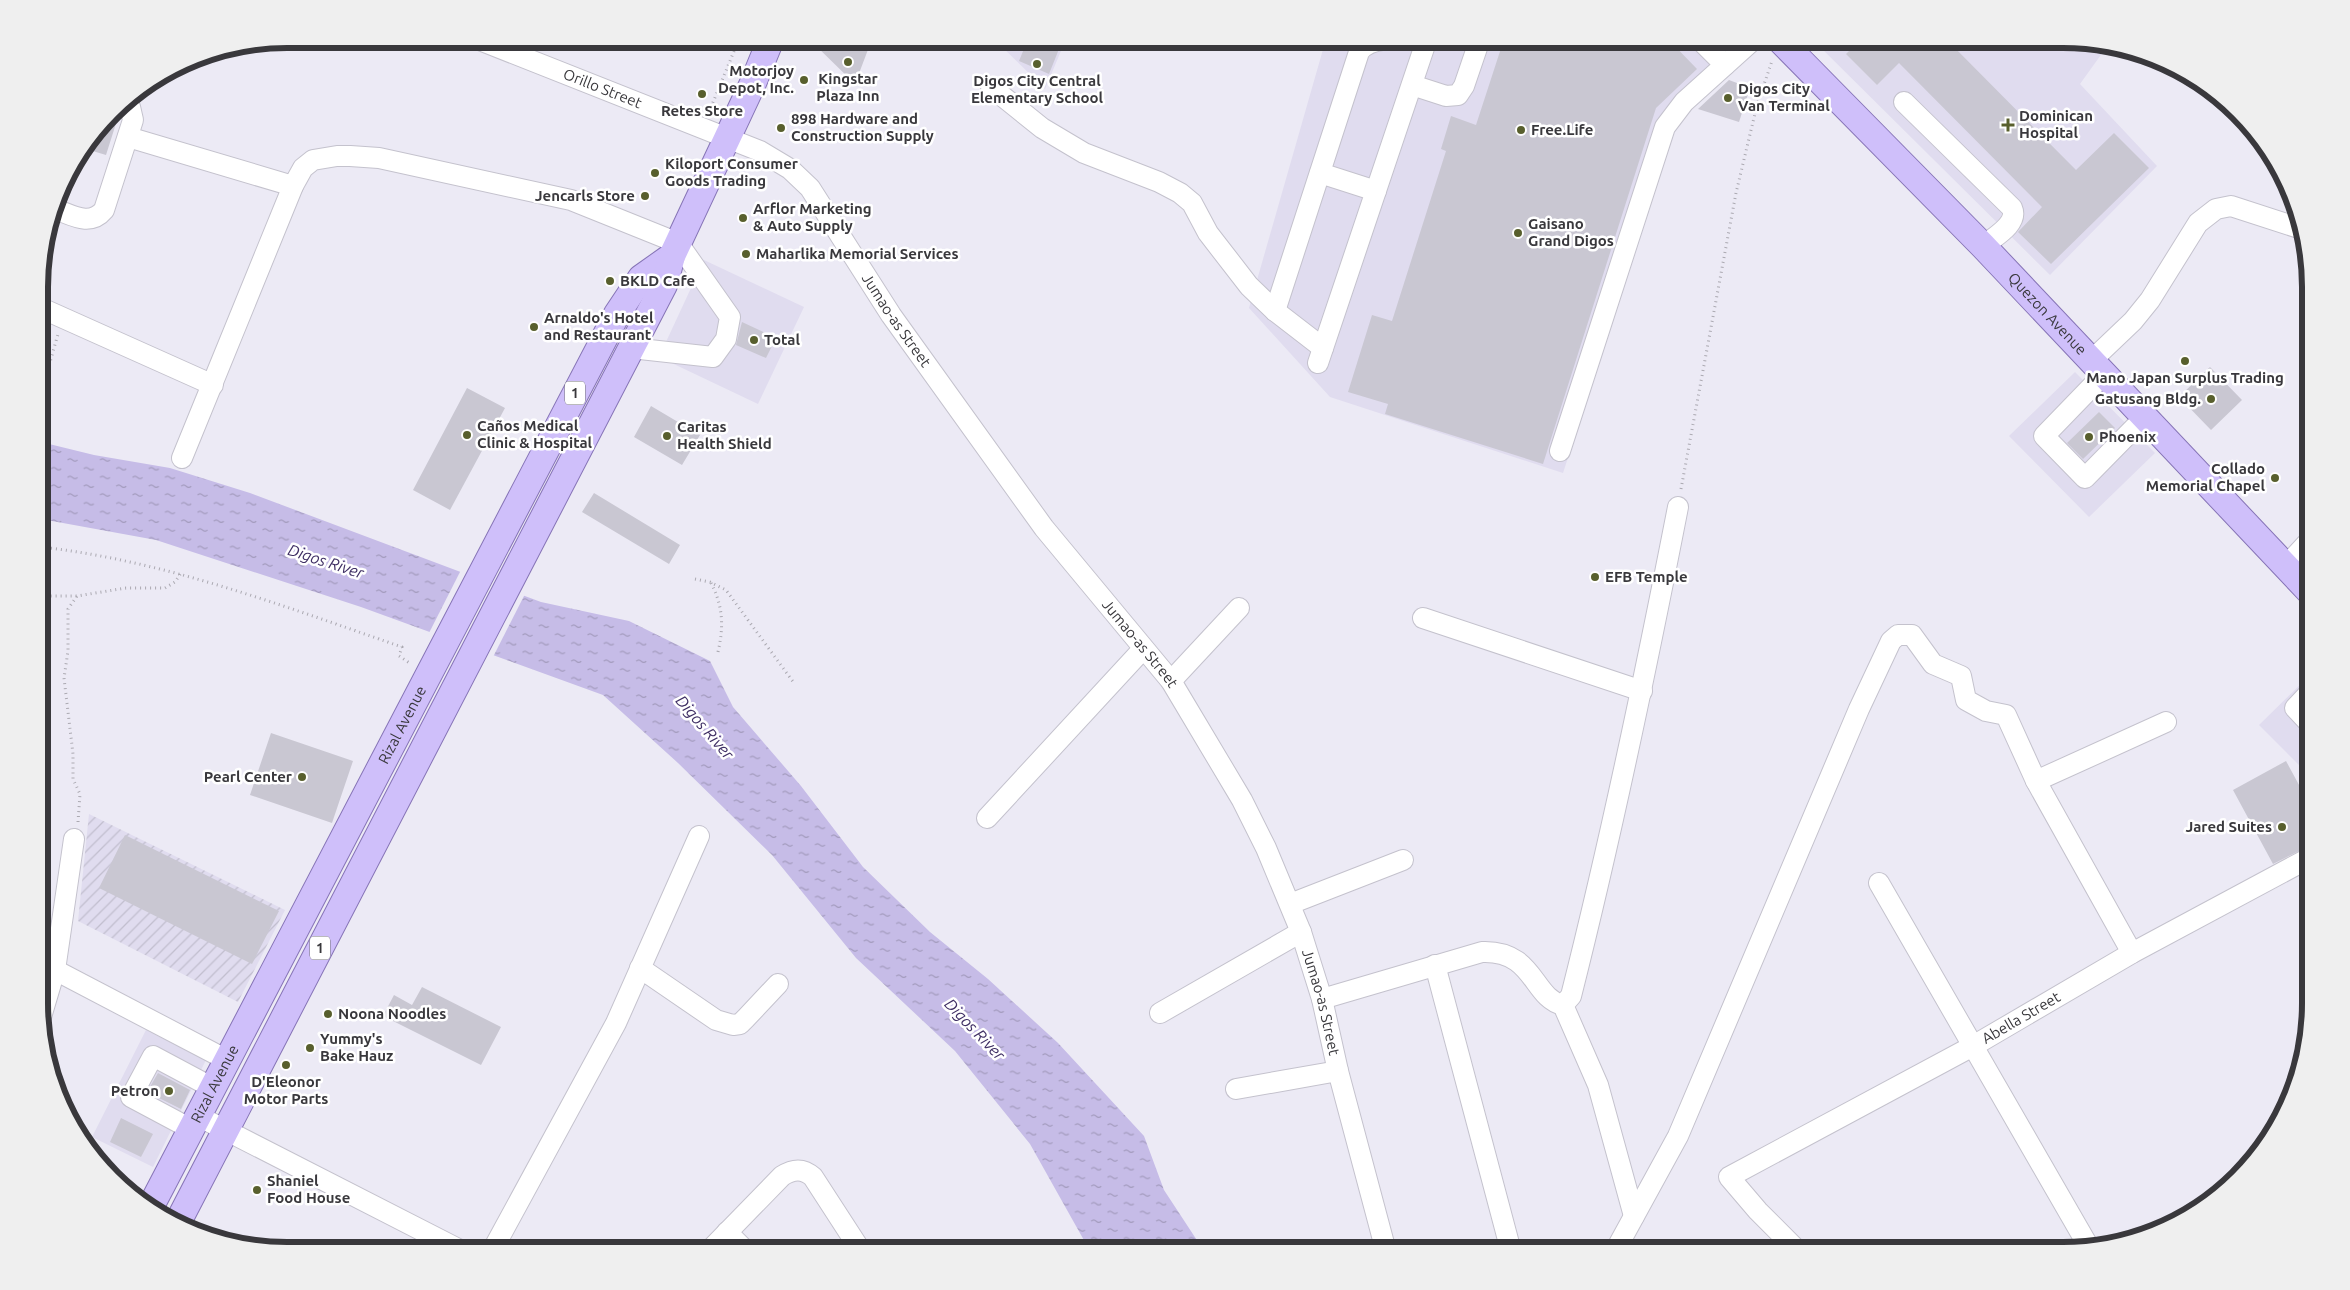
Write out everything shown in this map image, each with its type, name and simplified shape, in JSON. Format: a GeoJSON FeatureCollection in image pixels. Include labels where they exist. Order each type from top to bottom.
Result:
{"type":"FeatureCollection","features":[{"type":"Feature","properties":{"kind":"main road","name":"Rizal Avenue"},"geometry":{"type":"LineString","coordinates":[[180,1218],[664,285],[675,249],[767,48]]}},
{"type":"Feature","properties":{"kind":"main road","name":"Quezon Avenue"},"geometry":{"type":"LineString","coordinates":[[1789,48],[1983,246],[2302,584]]}},
{"type":"Feature","properties":{"kind":"main road","name":"Rizal Avenue"},"geometry":{"type":"LineString","coordinates":[[153,1202],[495,545],[633,287],[675,249]]}},
{"type":"Feature","properties":{"kind":"main road"},"geometry":{"type":"LineString","coordinates":[[462,609],[489,624]]}},
{"type":"Feature","properties":{"kind":"street","name":"Orillo Street"},"geometry":{"type":"LineString","coordinates":[[500,48],[727,139]]}},
{"type":"Feature","properties":{"kind":"street"},"geometry":{"type":"LineString","coordinates":[[1276,311],[1362,48]]}},
{"type":"Feature","properties":{"kind":"street"},"geometry":{"type":"LineString","coordinates":[[991,87],[1042,128],[1084,153],[1159,182],[1180,193],[1192,203],[1208,233],[1249,286],[1321,355],[1424,48]]}},
{"type":"Feature","properties":{"kind":"street"},"geometry":{"type":"LineString","coordinates":[[1412,85],[1446,96],[1458,95],[1464,86],[1477,48]]}},
{"type":"Feature","properties":{"kind":"street"},"geometry":{"type":"LineString","coordinates":[[1708,48],[1725,65]]}},
{"type":"Feature","properties":{"kind":"street"},"geometry":{"type":"LineString","coordinates":[[1560,451],[1665,127],[1684,102],[1744,48]]}},
{"type":"Feature","properties":{"kind":"street"},"geometry":{"type":"LineString","coordinates":[[1904,102],[2012,208],[2014,215],[2012,221],[1983,246]]}},
{"type":"Feature","properties":{"kind":"street"},"geometry":{"type":"LineString","coordinates":[[60,211],[86,219],[100,215],[107,204],[128,137],[133,114],[129,107]]}},
{"type":"Feature","properties":{"kind":"street"},"geometry":{"type":"LineString","coordinates":[[128,137],[293,186]]}},
{"type":"Feature","properties":{"kind":"street","name":"Jumao-as Street"},"geometry":{"type":"LineString","coordinates":[[727,139],[774,158],[790,169],[810,188],[891,315],[1013,486],[1044,528],[1171,681],[1242,800],[1266,848],[1301,932],[1322,999],[1338,1071],[1384,1242]]}},
{"type":"Feature","properties":{"kind":"street"},"geometry":{"type":"LineString","coordinates":[[182,458],[293,186],[303,168],[314,160],[337,156],[379,158],[571,200],[675,249],[730,317],[726,339],[713,357],[631,348]]}},
{"type":"Feature","properties":{"kind":"street"},"geometry":{"type":"LineString","coordinates":[[1320,173],[1376,191]]}},
{"type":"Feature","properties":{"kind":"street"},"geometry":{"type":"LineString","coordinates":[[2144,418],[2085,478],[2044,436],[2150,300],[2198,223],[2216,209],[2231,206],[2294,227]]}},
{"type":"Feature","properties":{"kind":"street"},"geometry":{"type":"LineString","coordinates":[[48,311],[213,385]]}},
{"type":"Feature","properties":{"kind":"street"},"geometry":{"type":"LineString","coordinates":[[1564,1005],[1571,996],[1595,903],[1642,691],[1678,507]]}},
{"type":"Feature","properties":{"kind":"street"},"geometry":{"type":"LineString","coordinates":[[2284,567],[2302,548]]}},
{"type":"Feature","properties":{"kind":"street"},"geometry":{"type":"LineString","coordinates":[[1171,681],[1239,608]]}},
{"type":"Feature","properties":{"kind":"street"},"geometry":{"type":"LineString","coordinates":[[1423,618],[1642,691]]}},
{"type":"Feature","properties":{"kind":"street"},"geometry":{"type":"LineString","coordinates":[[1620,1242],[1678,1136],[1859,709],[1894,638],[1898,635],[1912,636],[1933,664],[1960,676],[1966,700],[1986,711],[2006,715],[2036,781],[2132,953]]}},
{"type":"Feature","properties":{"kind":"street"},"geometry":{"type":"LineString","coordinates":[[987,818],[1143,649]]}},
{"type":"Feature","properties":{"kind":"street"},"geometry":{"type":"LineString","coordinates":[[2302,701],[2295,708],[2302,715]]}},
{"type":"Feature","properties":{"kind":"street"},"geometry":{"type":"LineString","coordinates":[[2036,781],[2166,722]]}},
{"type":"Feature","properties":{"kind":"street"},"geometry":{"type":"LineString","coordinates":[[497,1242],[616,1023],[699,836]]}},
{"type":"Feature","properties":{"kind":"street"},"geometry":{"type":"LineString","coordinates":[[48,994],[55,970],[74,839]]}},
{"type":"Feature","properties":{"kind":"street"},"geometry":{"type":"LineString","coordinates":[[1290,904],[1403,860]]}},
{"type":"Feature","properties":{"kind":"street","name":"Abella Street"},"geometry":{"type":"LineString","coordinates":[[1789,1242],[1758,1211],[1729,1177],[1973,1046],[2132,953],[2302,862]]}},
{"type":"Feature","properties":{"kind":"street"},"geometry":{"type":"LineString","coordinates":[[1879,884],[2085,1241]]}},
{"type":"Feature","properties":{"kind":"street"},"geometry":{"type":"LineString","coordinates":[[1160,1013],[1301,932]]}},
{"type":"Feature","properties":{"kind":"street"},"geometry":{"type":"LineString","coordinates":[[1322,999],[1482,952],[1498,952],[1517,960],[1526,968],[1552,1000],[1564,1005],[1598,1085],[1634,1216]]}},
{"type":"Feature","properties":{"kind":"street"},"geometry":{"type":"LineString","coordinates":[[1435,966],[1509,1242]]}},
{"type":"Feature","properties":{"kind":"street"},"geometry":{"type":"LineString","coordinates":[[640,968],[716,1020],[733,1026],[740,1024],[778,984]]}},
{"type":"Feature","properties":{"kind":"street"},"geometry":{"type":"LineString","coordinates":[[55,970],[227,1060]]}},
{"type":"Feature","properties":{"kind":"street"},"geometry":{"type":"LineString","coordinates":[[213,1088],[153,1056],[131,1097],[195,1122],[226,1131],[444,1242]]}},
{"type":"Feature","properties":{"kind":"street"},"geometry":{"type":"LineString","coordinates":[[1236,1089],[1338,1071]]}},
{"type":"Feature","properties":{"kind":"street"},"geometry":{"type":"LineString","coordinates":[[717,1242],[782,1176],[801,1170],[813,1177],[855,1242]]}},
{"type":"Feature","properties":{"kind":"street"},"geometry":{"type":"LineString","coordinates":[[727,1232],[737,1242]]}},
{"type":"Feature","properties":{"kind":"path"},"geometry":{"type":"LineString","coordinates":[[703,129],[735,48]]}},
{"type":"Feature","properties":{"kind":"path"},"geometry":{"type":"LineString","coordinates":[[1678,507],[1736,193],[1756,105],[1777,48]]}},
{"type":"Feature","properties":{"kind":"path"},"geometry":{"type":"LineString","coordinates":[[48,369],[63,316]]}},
{"type":"Feature","properties":{"kind":"path"},"geometry":{"type":"LineString","coordinates":[[48,548],[121,559],[181,573],[402,647],[399,656]]}},
{"type":"Feature","properties":{"kind":"path"},"geometry":{"type":"LineString","coordinates":[[48,596],[77,596],[126,588],[165,588],[175,582],[181,573]]}},
{"type":"Feature","properties":{"kind":"path"},"geometry":{"type":"LineString","coordinates":[[695,579],[710,582],[726,590],[794,683]]}},
{"type":"Feature","properties":{"kind":"path"},"geometry":{"type":"LineString","coordinates":[[710,582],[719,598],[722,618],[722,634],[718,652]]}},
{"type":"Feature","properties":{"kind":"path"},"geometry":{"type":"LineString","coordinates":[[74,839],[78,830],[80,794],[72,779],[73,754],[64,678],[68,651],[68,609],[77,596]]}},
{"type":"Feature","properties":{"kind":"shaded area","name":"Digos City Central Elementary School"},"geometry":{"type":"Polygon","coordinates":[[[1003,48],[1062,48],[1045,89],[1003,48]]]}},
{"type":"Feature","properties":{"kind":"shaded area"},"geometry":{"type":"Polygon","coordinates":[[[1323,48],[1742,48],[1678,121],[1563,473],[1330,397],[1249,308],[1323,48]]]}},
{"type":"Feature","properties":{"kind":"shaded area","name":"Dominican Hospital"},"geometry":{"type":"Polygon","coordinates":[[[1821,48],[2079,48],[2104,51],[2080,84],[2157,166],[2050,275],[1821,48]]]}},
{"type":"Feature","properties":{"kind":"shaded area"},"geometry":{"type":"Polygon","coordinates":[[[704,260],[804,307],[758,404],[659,357],[704,260]]]}},
{"type":"Feature","properties":{"kind":"shaded area"},"geometry":{"type":"Polygon","coordinates":[[[2075,372],[2155,453],[2089,517],[2009,436],[2075,372]]]}},
{"type":"Feature","properties":{"kind":"shaded area"},"geometry":{"type":"Polygon","coordinates":[[[2302,683],[2302,768],[2259,725],[2302,683]]]}},
{"type":"Feature","properties":{"kind":"shaded area"},"geometry":{"type":"Polygon","coordinates":[[[89,814],[285,910],[238,1002],[78,921],[89,814]]]}},
{"type":"Feature","properties":{"kind":"shaded area"},"geometry":{"type":"Polygon","coordinates":[[[146,1030],[206,1060],[153,1167],[92,1137],[146,1030]]]}},
{"type":"Feature","properties":{"kind":"water","name":"Digos River"},"geometry":{"type":"Polygon","coordinates":[[[48,444],[94,455],[170,468],[250,493],[541,602],[629,621],[710,661],[733,707],[801,786],[863,867],[930,932],[988,979],[1058,1043],[1144,1136],[1164,1190],[1198,1242],[1085,1242],[1030,1144],[955,1051],[856,958],[772,855],[678,763],[603,695],[361,607],[156,540],[48,520],[48,444]]]}},
{"type":"Feature","properties":{"kind":"pier"},"geometry":{"type":"Polygon","coordinates":[[[461,570],[525,594],[493,657],[429,633],[461,570]]]}},
{"type":"Feature","properties":{"kind":"building","name":"Kingstar Plaza Inn"},"geometry":{"type":"Polygon","coordinates":[[[818,48],[869,48],[855,84],[818,48]]]}},
{"type":"Feature","properties":{"kind":"building"},"geometry":{"type":"Polygon","coordinates":[[[1024,48],[1059,48],[1049,74],[1019,61],[1024,48]]]}},
{"type":"Feature","properties":{"kind":"building","name":"Gaisano Grand Digos"},"geometry":{"type":"Polygon","coordinates":[[[1501,48],[1677,48],[1697,69],[1656,108],[1543,464],[1385,414],[1388,404],[1348,392],[1372,315],[1392,321],[1446,151],[1441,149],[1451,116],[1476,125],[1501,48]]]}},
{"type":"Feature","properties":{"kind":"building"},"geometry":{"type":"Polygon","coordinates":[[[1852,48],[1955,48],[2076,170],[2114,133],[2149,168],[2051,264],[2018,232],[2042,207],[1899,63],[1877,85],[1846,54],[1852,48]]]}},
{"type":"Feature","properties":{"kind":"building","name":"Digos City Van Terminal"},"geometry":{"type":"Polygon","coordinates":[[[1729,80],[1750,88],[1739,122],[1698,109],[1729,80]]]}},
{"type":"Feature","properties":{"kind":"building"},"geometry":{"type":"Polygon","coordinates":[[[118,118],[106,155],[91,150],[118,118]]]}},
{"type":"Feature","properties":{"kind":"building","name":"Total"},"geometry":{"type":"Polygon","coordinates":[[[742,322],[776,338],[766,358],[736,345],[742,322]]]}},
{"type":"Feature","properties":{"kind":"building","name":"Gatusang Bldg."},"geometry":{"type":"Polygon","coordinates":[[[2210,367],[2242,400],[2211,430],[2179,397],[2210,367]]]}},
{"type":"Feature","properties":{"kind":"building","name":"Caños Medical Clinic & Hospital"},"geometry":{"type":"Polygon","coordinates":[[[467,388],[505,408],[450,510],[413,490],[467,388]]]}},
{"type":"Feature","properties":{"kind":"building","name":"Caritas Health Shield"},"geometry":{"type":"Polygon","coordinates":[[[651,406],[700,435],[682,465],[634,437],[651,406]]]}},
{"type":"Feature","properties":{"kind":"building","name":"Phoenix"},"geometry":{"type":"Polygon","coordinates":[[[2099,412],[2115,428],[2083,459],[2067,443],[2099,412]]]}},
{"type":"Feature","properties":{"kind":"building"},"geometry":{"type":"Polygon","coordinates":[[[594,493],[680,545],[669,564],[582,512],[594,493]]]}},
{"type":"Feature","properties":{"kind":"building","name":"Pearl Center"},"geometry":{"type":"Polygon","coordinates":[[[271,733],[353,761],[332,823],[250,795],[271,733]]]}},
{"type":"Feature","properties":{"kind":"building","name":"Jared Suites"},"geometry":{"type":"Polygon","coordinates":[[[2286,761],[2302,790],[2302,850],[2273,864],[2233,790],[2286,761]]]}},
{"type":"Feature","properties":{"kind":"building"},"geometry":{"type":"Polygon","coordinates":[[[125,835],[279,911],[252,964],[99,888],[125,835]]]}},
{"type":"Feature","properties":{"kind":"building"},"geometry":{"type":"Polygon","coordinates":[[[422,987],[501,1027],[481,1065],[383,1016],[394,995],[412,1005],[422,987]]]}},
{"type":"Feature","properties":{"kind":"building","name":"Petron"},"geometry":{"type":"Polygon","coordinates":[[[158,1073],[190,1090],[181,1109],[147,1092],[158,1073]]]}},
{"type":"Feature","properties":{"kind":"building"},"geometry":{"type":"Polygon","coordinates":[[[121,1118],[153,1134],[141,1157],[110,1142],[121,1118]]]}},
{"type":"Feature","properties":{"kind":"place","name":"Kingstar Plaza Inn"},"geometry":{"type":"Point","coordinates":[848,62]}},
{"type":"Feature","properties":{"kind":"place","name":"Digos City Central Elementary School"},"geometry":{"type":"Point","coordinates":[1037,64]}},
{"type":"Feature","properties":{"kind":"place","name":"Motorjoy Depot, Inc."},"geometry":{"type":"Point","coordinates":[804,80]}},
{"type":"Feature","properties":{"kind":"place","name":"Retes Store"},"geometry":{"type":"Point","coordinates":[702,94]}},
{"type":"Feature","properties":{"kind":"place","name":"Digos City Van Terminal"},"geometry":{"type":"Point","coordinates":[1728,98]}},
{"type":"Feature","properties":{"kind":"place","name":"Dominican Hospital"},"geometry":{"type":"Point","coordinates":[2008,125]}},
{"type":"Feature","properties":{"kind":"place","name":"898 Hardware and Construction Supply"},"geometry":{"type":"Point","coordinates":[781,128]}},
{"type":"Feature","properties":{"kind":"place","name":"Free.Life"},"geometry":{"type":"Point","coordinates":[1521,130]}},
{"type":"Feature","properties":{"kind":"place","name":"Kiloport Consumer Goods Trading"},"geometry":{"type":"Point","coordinates":[655,173]}},
{"type":"Feature","properties":{"kind":"place","name":"Jencarls Store"},"geometry":{"type":"Point","coordinates":[645,196]}},
{"type":"Feature","properties":{"kind":"place","name":"Arflor Marketing & Auto Supply"},"geometry":{"type":"Point","coordinates":[743,218]}},
{"type":"Feature","properties":{"kind":"place","name":"Gaisano Grand Digos"},"geometry":{"type":"Point","coordinates":[1518,233]}},
{"type":"Feature","properties":{"kind":"place","name":"Maharlika Memorial Services"},"geometry":{"type":"Point","coordinates":[746,254]}},
{"type":"Feature","properties":{"kind":"place","name":"BKLD Cafe"},"geometry":{"type":"Point","coordinates":[610,281]}},
{"type":"Feature","properties":{"kind":"place","name":"Arnaldo's Hotel and Restaurant"},"geometry":{"type":"Point","coordinates":[534,327]}},
{"type":"Feature","properties":{"kind":"place","name":"Total"},"geometry":{"type":"Point","coordinates":[754,340]}},
{"type":"Feature","properties":{"kind":"place","name":"Mano Japan Surplus Trading"},"geometry":{"type":"Point","coordinates":[2185,361]}},
{"type":"Feature","properties":{"kind":"place","name":"Gatusang Bldg."},"geometry":{"type":"Point","coordinates":[2211,399]}},
{"type":"Feature","properties":{"kind":"place","name":"Caños Medical Clinic & Hospital"},"geometry":{"type":"Point","coordinates":[467,435]}},
{"type":"Feature","properties":{"kind":"place","name":"Caritas Health Shield"},"geometry":{"type":"Point","coordinates":[667,436]}},
{"type":"Feature","properties":{"kind":"place","name":"Phoenix"},"geometry":{"type":"Point","coordinates":[2089,437]}},
{"type":"Feature","properties":{"kind":"place","name":"Collado Memorial Chapel"},"geometry":{"type":"Point","coordinates":[2275,478]}},
{"type":"Feature","properties":{"kind":"place","name":"EFB Temple"},"geometry":{"type":"Point","coordinates":[1595,577]}},
{"type":"Feature","properties":{"kind":"place","name":"Pearl Center"},"geometry":{"type":"Point","coordinates":[302,777]}},
{"type":"Feature","properties":{"kind":"place","name":"Jared Suites"},"geometry":{"type":"Point","coordinates":[2282,827]}},
{"type":"Feature","properties":{"kind":"place","name":"Noona Noodles"},"geometry":{"type":"Point","coordinates":[328,1014]}},
{"type":"Feature","properties":{"kind":"place","name":"Yummy's Bake Hauz"},"geometry":{"type":"Point","coordinates":[310,1048]}},
{"type":"Feature","properties":{"kind":"place","name":"D'Eleonor Motor Parts"},"geometry":{"type":"Point","coordinates":[286,1065]}},
{"type":"Feature","properties":{"kind":"place","name":"Petron"},"geometry":{"type":"Point","coordinates":[169,1091]}},
{"type":"Feature","properties":{"kind":"place","name":"Shaniel Food House"},"geometry":{"type":"Point","coordinates":[257,1190]}}]}
